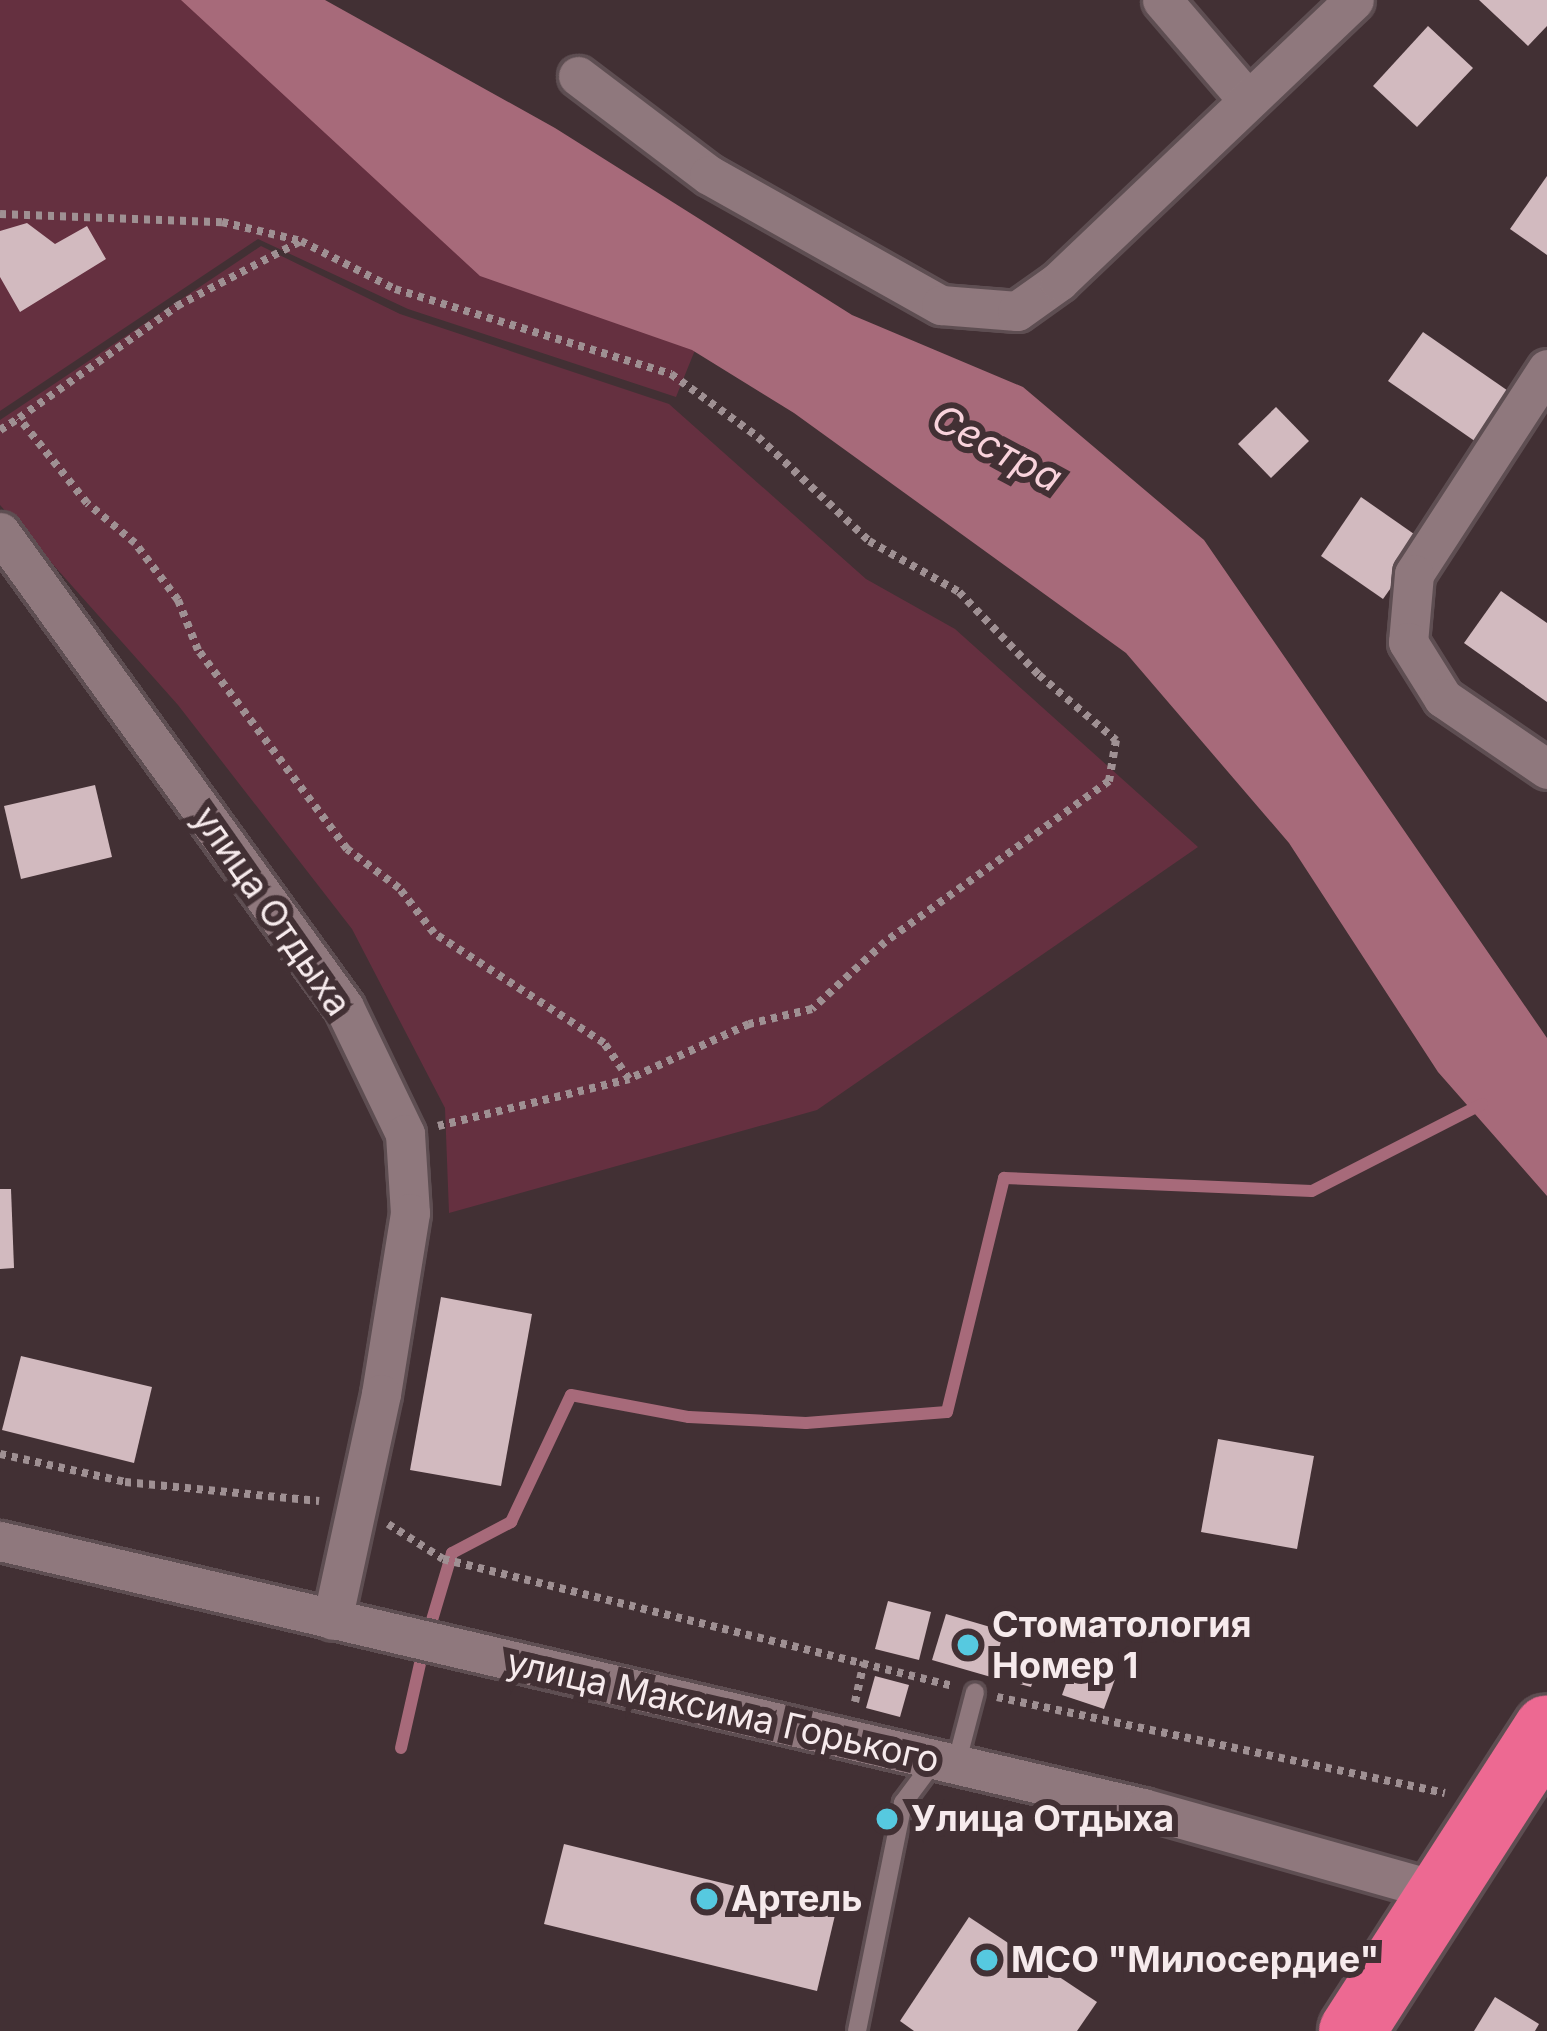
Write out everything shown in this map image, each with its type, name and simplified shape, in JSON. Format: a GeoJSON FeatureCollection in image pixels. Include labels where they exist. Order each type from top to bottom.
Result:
{"type":"FeatureCollection","features":[{"type":"Feature","properties":{"kind":"highway"},"geometry":{"type":"LineString","coordinates":[[1352,2031],[1547,1728]]}},
{"type":"Feature","properties":{"kind":"street"},"geometry":{"type":"LineString","coordinates":[[1162,0],[1245,98]]}},
{"type":"Feature","properties":{"kind":"street"},"geometry":{"type":"LineString","coordinates":[[578,76],[709,175],[941,305],[1017,311],[1059,280],[1245,98],[1354,0]]}},
{"type":"Feature","properties":{"kind":"street"},"geometry":{"type":"LineString","coordinates":[[1547,369],[1414,574],[1408,642],[1443,698],[1547,769]]}},
{"type":"Feature","properties":{"kind":"street","name":"улица Отдыха"},"geometry":{"type":"LineString","coordinates":[[0,532],[344,1007],[405,1134],[410,1213],[332,1620]]}},
{"type":"Feature","properties":{"kind":"street","name":"улица Максима Горького"},"geometry":{"type":"LineString","coordinates":[[0,1541],[1271,1840],[1442,1892]]}},
{"type":"Feature","properties":{"kind":"lane"},"geometry":{"type":"LineString","coordinates":[[857,2031],[903,1803],[945,1762],[975,1692]]}},
{"type":"Feature","properties":{"kind":"path"},"geometry":{"type":"LineString","coordinates":[[0,214],[222,222],[301,241],[395,289],[671,374],[758,437],[869,541],[959,592],[1039,675],[1116,740],[1109,781],[885,942],[812,1009],[749,1024],[629,1079],[405,1134]]}},
{"type":"Feature","properties":{"kind":"path"},"geometry":{"type":"LineString","coordinates":[[0,430],[177,306],[301,241]]}},
{"type":"Feature","properties":{"kind":"path"},"geometry":{"type":"LineString","coordinates":[[19,418],[87,503],[135,543],[178,600],[198,650],[347,849],[399,887],[434,933],[604,1043],[629,1079]]}},
{"type":"Feature","properties":{"kind":"path"},"geometry":{"type":"LineString","coordinates":[[0,1454],[125,1482],[357,1504],[455,1562]]}},
{"type":"Feature","properties":{"kind":"path"},"geometry":{"type":"LineString","coordinates":[[851,1717],[864,1663]]}},
{"type":"Feature","properties":{"kind":"shaded area"},"geometry":{"type":"Polygon","coordinates":[[[0,0],[206,0],[708,318],[676,397],[408,309],[258,239],[0,411],[0,0]]]}},
{"type":"Feature","properties":{"kind":"shaded area"},"geometry":{"type":"Polygon","coordinates":[[[261,246],[400,314],[669,404],[866,579],[955,629],[1198,847],[817,1110],[449,1213],[445,1108],[352,929],[178,705],[0,505],[0,420],[261,246]]]}},
{"type":"Feature","properties":{"kind":"water","name":"Сестра"},"geometry":{"type":"Polygon","coordinates":[[[181,0],[325,0],[555,128],[852,315],[1023,387],[1204,540],[1547,1038],[1547,1196],[1438,1072],[1289,843],[1126,653],[794,413],[692,350],[480,276],[181,0]]]}},
{"type":"Feature","properties":{"kind":"building"},"geometry":{"type":"Polygon","coordinates":[[[1479,0],[1547,0],[1547,26],[1528,46],[1479,0]]]}},
{"type":"Feature","properties":{"kind":"building"},"geometry":{"type":"Polygon","coordinates":[[[1428,26],[1473,68],[1417,127],[1373,86],[1428,26]]]}},
{"type":"Feature","properties":{"kind":"building"},"geometry":{"type":"Polygon","coordinates":[[[1547,176],[1547,255],[1510,229],[1547,176]]]}},
{"type":"Feature","properties":{"kind":"building"},"geometry":{"type":"Polygon","coordinates":[[[27,223],[55,244],[87,226],[106,259],[20,312],[0,277],[0,231],[27,223]]]}},
{"type":"Feature","properties":{"kind":"building"},"geometry":{"type":"Polygon","coordinates":[[[1423,332],[1514,395],[1479,444],[1388,381],[1423,332]]]}},
{"type":"Feature","properties":{"kind":"building"},"geometry":{"type":"Polygon","coordinates":[[[1276,407],[1309,441],[1271,478],[1238,444],[1276,407]]]}},
{"type":"Feature","properties":{"kind":"building"},"geometry":{"type":"Polygon","coordinates":[[[1361,497],[1424,541],[1383,599],[1321,556],[1361,497]]]}},
{"type":"Feature","properties":{"kind":"building"},"geometry":{"type":"Polygon","coordinates":[[[1501,591],[1547,623],[1547,702],[1464,643],[1501,591]]]}},
{"type":"Feature","properties":{"kind":"building"},"geometry":{"type":"Polygon","coordinates":[[[95,785],[112,857],[21,879],[4,806],[95,785]]]}},
{"type":"Feature","properties":{"kind":"building"},"geometry":{"type":"Polygon","coordinates":[[[0,1189],[11,1189],[14,1268],[0,1269],[0,1189]]]}},
{"type":"Feature","properties":{"kind":"building"},"geometry":{"type":"Polygon","coordinates":[[[441,1297],[532,1314],[501,1486],[410,1470],[441,1297]]]}},
{"type":"Feature","properties":{"kind":"building"},"geometry":{"type":"Polygon","coordinates":[[[21,1356],[152,1387],[134,1463],[2,1430],[21,1356]]]}},
{"type":"Feature","properties":{"kind":"building"},"geometry":{"type":"Polygon","coordinates":[[[1218,1439],[1314,1456],[1297,1549],[1201,1532],[1218,1439]]]}},
{"type":"Feature","properties":{"kind":"building"},"geometry":{"type":"Polygon","coordinates":[[[888,1601],[931,1612],[919,1660],[875,1649],[888,1601]]]}},
{"type":"Feature","properties":{"kind":"building","name":"Стоматология Номер 1"},"geometry":{"type":"Polygon","coordinates":[[[946,1614],[1004,1631],[991,1677],[932,1660],[946,1614]]]}},
{"type":"Feature","properties":{"kind":"building"},"geometry":{"type":"Polygon","coordinates":[[[1017,1654],[1039,1661],[1031,1687],[1009,1681],[1017,1654]]]}},
{"type":"Feature","properties":{"kind":"building"},"geometry":{"type":"Polygon","coordinates":[[[1076,1656],[1118,1671],[1104,1709],[1062,1695],[1076,1656]]]}},
{"type":"Feature","properties":{"kind":"building"},"geometry":{"type":"Polygon","coordinates":[[[875,1676],[909,1685],[900,1717],[866,1708],[875,1676]]]}},
{"type":"Feature","properties":{"kind":"building"},"geometry":{"type":"Polygon","coordinates":[[[564,1844],[836,1911],[817,1991],[544,1924],[564,1844]]]}},
{"type":"Feature","properties":{"kind":"building","name":"МСО \"Милосердие\""},"geometry":{"type":"Polygon","coordinates":[[[969,1917],[1097,2002],[1077,2031],[914,2031],[900,2021],[969,1917]]]}},
{"type":"Feature","properties":{"kind":"building"},"geometry":{"type":"Polygon","coordinates":[[[1495,1997],[1539,2024],[1535,2031],[1474,2031],[1495,1997]]]}},
{"type":"Feature","properties":{"kind":"waterway"},"geometry":{"type":"LineString","coordinates":[[432,1620],[452,1553],[511,1522],[571,1395],[689,1417],[806,1423],[947,1412],[1004,1178],[1312,1191],[1482,1104]]}},
{"type":"Feature","properties":{"kind":"waterway"},"geometry":{"type":"LineString","coordinates":[[401,1748],[420,1664]]}},
{"type":"Feature","properties":{"kind":"place","name":"Стоматология Номер 1"},"geometry":{"type":"Point","coordinates":[968,1645]}},
{"type":"Feature","properties":{"kind":"place","name":"Улица Отдыха"},"geometry":{"type":"Point","coordinates":[887,1819]}},
{"type":"Feature","properties":{"kind":"place","name":"Артель"},"geometry":{"type":"Point","coordinates":[707,1899]}},
{"type":"Feature","properties":{"kind":"place","name":"МСО \"Милосердие\""},"geometry":{"type":"Point","coordinates":[987,1960]}}]}
